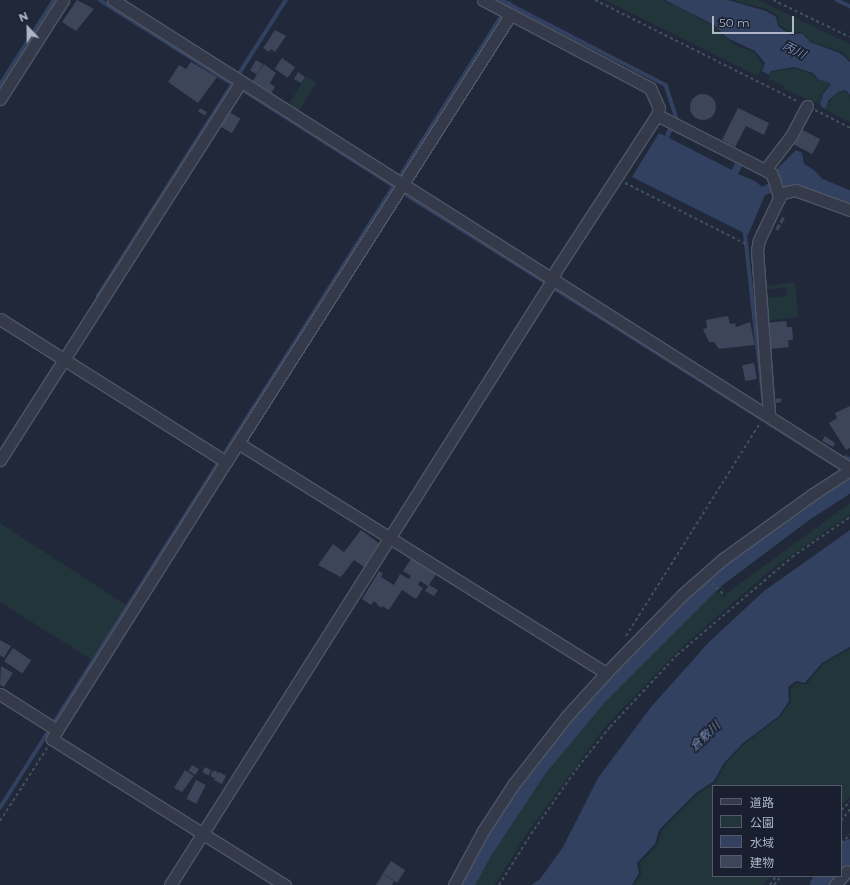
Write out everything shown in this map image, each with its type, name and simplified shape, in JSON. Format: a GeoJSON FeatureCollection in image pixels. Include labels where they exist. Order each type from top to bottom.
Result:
{"type":"FeatureCollection","features":[{"type":"Feature","properties":{"kind":"street"},"geometry":{"type":"LineString","coordinates":[[0,99],[63,0]]}},
{"type":"Feature","properties":{"kind":"street"},"geometry":{"type":"LineString","coordinates":[[113,0],[237,82],[552,279],[765,419],[850,469],[723,559],[682,595],[606,673],[567,716],[513,785],[482,831],[454,885]]}},
{"type":"Feature","properties":{"kind":"street"},"geometry":{"type":"LineString","coordinates":[[170,885],[206,835],[393,538],[615,178],[657,116],[659,108],[650,88],[483,0]]}},
{"type":"Feature","properties":{"kind":"street"},"geometry":{"type":"LineString","coordinates":[[53,731],[222,460],[238,443],[506,12]]}},
{"type":"Feature","properties":{"kind":"street"},"geometry":{"type":"LineString","coordinates":[[0,460],[61,357],[237,82]]}},
{"type":"Feature","properties":{"kind":"street"},"geometry":{"type":"LineString","coordinates":[[765,170],[791,136],[807,106]]}},
{"type":"Feature","properties":{"kind":"street"},"geometry":{"type":"LineString","coordinates":[[657,116],[765,170],[774,180],[779,193],[757,250],[765,419]]}},
{"type":"Feature","properties":{"kind":"street"},"geometry":{"type":"LineString","coordinates":[[779,193],[795,190],[850,210]]}},
{"type":"Feature","properties":{"kind":"street"},"geometry":{"type":"LineString","coordinates":[[0,319],[222,460]]}},
{"type":"Feature","properties":{"kind":"street"},"geometry":{"type":"LineString","coordinates":[[238,443],[393,538],[606,673]]}},
{"type":"Feature","properties":{"kind":"street"},"geometry":{"type":"LineString","coordinates":[[0,694],[206,835],[285,885]]}},
{"type":"Feature","properties":{"kind":"street"},"geometry":{"type":"LineString","coordinates":[[835,885],[841,877]]}},
{"type":"Feature","properties":{"kind":"path"},"geometry":{"type":"LineString","coordinates":[[595,0],[850,128]]}},
{"type":"Feature","properties":{"kind":"path"},"geometry":{"type":"LineString","coordinates":[[774,0],[850,37]]}},
{"type":"Feature","properties":{"kind":"path"},"geometry":{"type":"LineString","coordinates":[[615,178],[752,248]]}},
{"type":"Feature","properties":{"kind":"path"},"geometry":{"type":"LineString","coordinates":[[622,642],[765,419]]}},
{"type":"Feature","properties":{"kind":"path"},"geometry":{"type":"LineString","coordinates":[[499,885],[530,834],[578,767],[610,727],[677,655],[792,557],[850,517]]}},
{"type":"Feature","properties":{"kind":"path"},"geometry":{"type":"LineString","coordinates":[[716,587],[725,596]]}},
{"type":"Feature","properties":{"kind":"path"},"geometry":{"type":"LineString","coordinates":[[0,821],[53,731]]}},
{"type":"Feature","properties":{"kind":"path"},"geometry":{"type":"LineString","coordinates":[[842,809],[850,802]]}},
{"type":"Feature","properties":{"kind":"path"},"geometry":{"type":"LineString","coordinates":[[842,820],[850,809]]}},
{"type":"Feature","properties":{"kind":"path"},"geometry":{"type":"LineString","coordinates":[[842,842],[850,835]]}},
{"type":"Feature","properties":{"kind":"path"},"geometry":{"type":"LineString","coordinates":[[774,885],[781,877]]}},
{"type":"Feature","properties":{"kind":"green space"},"geometry":{"type":"Polygon","coordinates":[[[605,0],[662,0],[713,26],[727,39],[739,47],[754,52],[763,65],[758,76],[605,0]]]}},
{"type":"Feature","properties":{"kind":"green space"},"geometry":{"type":"Polygon","coordinates":[[[732,0],[759,0],[850,44],[850,60],[842,52],[810,41],[802,32],[791,33],[779,24],[778,16],[767,9],[732,0]]]}},
{"type":"Feature","properties":{"kind":"green space"},"geometry":{"type":"Polygon","coordinates":[[[794,68],[812,74],[818,79],[830,84],[822,94],[819,104],[783,89],[784,86],[772,80],[768,80],[771,72],[794,68]]]}},
{"type":"Feature","properties":{"kind":"green space"},"geometry":{"type":"Polygon","coordinates":[[[306,76],[316,82],[297,114],[287,108],[306,76]]]}},
{"type":"Feature","properties":{"kind":"green space"},"geometry":{"type":"Polygon","coordinates":[[[846,91],[850,97],[850,122],[826,110],[829,102],[838,93],[846,91]]]}},
{"type":"Feature","properties":{"kind":"green space"},"geometry":{"type":"Polygon","coordinates":[[[795,282],[798,317],[764,321],[762,286],[795,282]],[[786,287],[766,290],[767,298],[787,296],[786,287]]]}},
{"type":"Feature","properties":{"kind":"green space"},"geometry":{"type":"Polygon","coordinates":[[[850,489],[793,528],[720,585],[727,593],[850,503],[850,514],[768,572],[680,649],[604,728],[528,832],[495,885],[471,885],[486,857],[543,768],[612,688],[713,588],[724,598],[727,595],[718,585],[792,527],[850,489]]]}},
{"type":"Feature","properties":{"kind":"green space"},"geometry":{"type":"Polygon","coordinates":[[[0,523],[126,605],[92,660],[0,602],[0,523]]]}},
{"type":"Feature","properties":{"kind":"green space"},"geometry":{"type":"Polygon","coordinates":[[[850,649],[850,797],[842,804],[842,785],[712,785],[712,877],[769,877],[763,885],[634,885],[641,874],[640,863],[657,845],[662,830],[698,794],[716,782],[725,764],[744,744],[780,717],[791,702],[790,689],[797,683],[806,685],[823,664],[850,649]]]}},
{"type":"Feature","properties":{"kind":"water","name":"丙川"},"geometry":{"type":"Polygon","coordinates":[[[665,0],[728,0],[766,11],[776,17],[778,26],[791,35],[802,33],[810,42],[840,53],[850,62],[850,95],[846,90],[838,92],[828,101],[826,109],[823,108],[820,104],[823,94],[831,84],[818,79],[813,73],[794,67],[771,71],[769,75],[762,71],[765,63],[755,51],[727,38],[714,25],[665,0]]]}},
{"type":"Feature","properties":{"kind":"water"},"geometry":{"type":"Polygon","coordinates":[[[669,129],[672,131],[669,138],[732,170],[735,163],[742,166],[738,174],[755,181],[762,187],[779,178],[777,169],[796,150],[802,153],[804,164],[814,170],[829,186],[838,191],[835,200],[794,185],[765,195],[748,235],[632,177],[659,133],[665,136],[669,129]]]}},
{"type":"Feature","properties":{"kind":"water","name":"倉敷川"},"geometry":{"type":"Polygon","coordinates":[[[850,530],[850,647],[822,663],[805,683],[796,681],[788,687],[789,701],[779,716],[743,743],[724,763],[714,781],[696,793],[659,830],[655,844],[637,863],[639,873],[632,885],[531,885],[540,879],[563,847],[598,778],[651,707],[709,642],[764,591],[850,530]]]}},
{"type":"Feature","properties":{"kind":"building"},"geometry":{"type":"Polygon","coordinates":[[[77,0],[94,9],[76,31],[62,22],[77,0]]]}},
{"type":"Feature","properties":{"kind":"building"},"geometry":{"type":"Polygon","coordinates":[[[275,30],[286,36],[275,52],[271,49],[269,52],[263,48],[275,30]]]}},
{"type":"Feature","properties":{"kind":"building"},"geometry":{"type":"Polygon","coordinates":[[[282,58],[295,67],[288,78],[275,69],[282,58]]]}},
{"type":"Feature","properties":{"kind":"building"},"geometry":{"type":"Polygon","coordinates":[[[256,60],[263,64],[257,74],[250,70],[256,60]]]}},
{"type":"Feature","properties":{"kind":"building"},"geometry":{"type":"Polygon","coordinates":[[[191,62],[217,77],[198,103],[168,82],[179,65],[186,69],[191,62]]]}},
{"type":"Feature","properties":{"kind":"building"},"geometry":{"type":"Polygon","coordinates":[[[264,64],[276,73],[270,83],[275,87],[270,95],[252,82],[264,64]]]}},
{"type":"Feature","properties":{"kind":"building"},"geometry":{"type":"Polygon","coordinates":[[[298,72],[305,77],[301,83],[294,79],[298,72]]]}},
{"type":"Feature","properties":{"kind":"building"},"geometry":{"type":"Polygon","coordinates":[[[703,94],[712,98],[716,107],[712,116],[703,120],[694,116],[690,107],[694,98],[703,94]]]}},
{"type":"Feature","properties":{"kind":"building"},"geometry":{"type":"Polygon","coordinates":[[[200,108],[207,112],[205,115],[198,111],[200,108]]]}},
{"type":"Feature","properties":{"kind":"building"},"geometry":{"type":"Polygon","coordinates":[[[738,108],[769,123],[764,135],[746,126],[735,147],[722,140],[738,108]]]}},
{"type":"Feature","properties":{"kind":"building"},"geometry":{"type":"Polygon","coordinates":[[[226,110],[241,119],[232,133],[217,125],[226,110]]]}},
{"type":"Feature","properties":{"kind":"building"},"geometry":{"type":"Polygon","coordinates":[[[799,128],[820,139],[812,154],[791,143],[799,128]]]}},
{"type":"Feature","properties":{"kind":"building"},"geometry":{"type":"Polygon","coordinates":[[[782,217],[785,218],[782,224],[779,222],[782,217]]]}},
{"type":"Feature","properties":{"kind":"building"},"geometry":{"type":"Polygon","coordinates":[[[778,224],[781,225],[778,231],[775,229],[778,224]]]}},
{"type":"Feature","properties":{"kind":"building"},"geometry":{"type":"Polygon","coordinates":[[[728,316],[730,324],[735,323],[736,327],[731,329],[750,322],[755,345],[719,349],[714,342],[709,342],[703,329],[707,328],[706,320],[728,316]]]}},
{"type":"Feature","properties":{"kind":"building"},"geometry":{"type":"Polygon","coordinates":[[[786,321],[787,327],[792,327],[793,340],[788,340],[789,347],[769,349],[766,323],[786,321]]]}},
{"type":"Feature","properties":{"kind":"building"},"geometry":{"type":"Polygon","coordinates":[[[754,363],[757,379],[745,381],[742,365],[754,363]]]}},
{"type":"Feature","properties":{"kind":"building"},"geometry":{"type":"Polygon","coordinates":[[[781,398],[781,402],[776,403],[775,399],[781,398]]]}},
{"type":"Feature","properties":{"kind":"building"},"geometry":{"type":"Polygon","coordinates":[[[850,406],[850,448],[846,450],[829,423],[837,418],[835,413],[850,406]]]}},
{"type":"Feature","properties":{"kind":"building"},"geometry":{"type":"Polygon","coordinates":[[[825,436],[835,443],[833,447],[822,441],[825,436]]]}},
{"type":"Feature","properties":{"kind":"building"},"geometry":{"type":"Polygon","coordinates":[[[361,530],[380,544],[364,567],[354,560],[341,577],[318,565],[333,544],[344,552],[361,530]]]}},
{"type":"Feature","properties":{"kind":"building"},"geometry":{"type":"Polygon","coordinates":[[[411,559],[436,574],[429,585],[438,590],[434,596],[425,591],[428,586],[420,581],[418,585],[423,588],[416,599],[402,590],[389,610],[382,606],[381,608],[374,601],[371,605],[362,599],[379,571],[383,573],[381,577],[394,585],[400,574],[409,579],[411,576],[403,571],[411,559]]]}},
{"type":"Feature","properties":{"kind":"building"},"geometry":{"type":"Polygon","coordinates":[[[0,640],[11,646],[4,658],[0,655],[0,640]]]}},
{"type":"Feature","properties":{"kind":"building"},"geometry":{"type":"Polygon","coordinates":[[[13,648],[31,660],[22,674],[4,661],[13,648]]]}},
{"type":"Feature","properties":{"kind":"building"},"geometry":{"type":"Polygon","coordinates":[[[1,666],[13,673],[4,687],[0,685],[1,666]]]}},
{"type":"Feature","properties":{"kind":"building"},"geometry":{"type":"Polygon","coordinates":[[[192,765],[199,769],[195,775],[188,771],[192,765]]]}},
{"type":"Feature","properties":{"kind":"building"},"geometry":{"type":"Polygon","coordinates":[[[205,767],[211,770],[209,776],[202,772],[205,767]]]}},
{"type":"Feature","properties":{"kind":"building"},"geometry":{"type":"Polygon","coordinates":[[[185,770],[194,776],[182,792],[174,788],[185,770]]]}},
{"type":"Feature","properties":{"kind":"building"},"geometry":{"type":"Polygon","coordinates":[[[214,771],[217,774],[214,777],[211,774],[214,771]]]}},
{"type":"Feature","properties":{"kind":"building"},"geometry":{"type":"Polygon","coordinates":[[[219,772],[226,776],[222,784],[214,780],[219,772]]]}},
{"type":"Feature","properties":{"kind":"building"},"geometry":{"type":"Polygon","coordinates":[[[196,780],[206,785],[196,804],[186,799],[196,780]]]}},
{"type":"Feature","properties":{"kind":"building"},"geometry":{"type":"Polygon","coordinates":[[[391,861],[405,870],[397,883],[383,874],[391,861]]]}},
{"type":"Feature","properties":{"kind":"building"},"geometry":{"type":"Polygon","coordinates":[[[383,874],[394,881],[392,885],[376,885],[383,874]]]}},
{"type":"Feature","properties":{"kind":"waterway"},"geometry":{"type":"LineString","coordinates":[[0,85],[54,0]]}},
{"type":"Feature","properties":{"kind":"waterway"},"geometry":{"type":"LineString","coordinates":[[100,0],[234,85]]}},
{"type":"Feature","properties":{"kind":"waterway"},"geometry":{"type":"LineString","coordinates":[[98,296],[286,0]]}},
{"type":"Feature","properties":{"kind":"waterway"},"geometry":{"type":"LineString","coordinates":[[501,0],[666,85],[677,118],[668,134]]}},
{"type":"Feature","properties":{"kind":"waterway"},"geometry":{"type":"LineString","coordinates":[[837,0],[850,6]]}},
{"type":"Feature","properties":{"kind":"waterway"},"geometry":{"type":"LineString","coordinates":[[0,808],[509,4]]}},
{"type":"Feature","properties":{"kind":"waterway"},"geometry":{"type":"LineString","coordinates":[[240,88],[394,186]]}},
{"type":"Feature","properties":{"kind":"waterway"},"geometry":{"type":"LineString","coordinates":[[811,185],[850,201]]}},
{"type":"Feature","properties":{"kind":"waterway"},"geometry":{"type":"LineString","coordinates":[[407,195],[545,282]]}},
{"type":"Feature","properties":{"kind":"waterway"},"geometry":{"type":"LineString","coordinates":[[745,230],[764,402]]}},
{"type":"Feature","properties":{"kind":"waterway"},"geometry":{"type":"LineString","coordinates":[[554,288],[841,469]]}},
{"type":"Feature","properties":{"kind":"waterway"},"geometry":{"type":"LineString","coordinates":[[400,531],[554,288]]}},
{"type":"Feature","properties":{"kind":"waterway"},"geometry":{"type":"LineString","coordinates":[[846,457],[850,459]]}},
{"type":"Feature","properties":{"kind":"waterway"},"geometry":{"type":"LineString","coordinates":[[846,479],[848,483]]}},
{"type":"Feature","properties":{"kind":"waterway"},"geometry":{"type":"LineString","coordinates":[[464,885],[483,850],[537,768],[597,696],[714,579],[806,510],[850,482]]}},
{"type":"Feature","properties":{"kind":"waterway"},"geometry":{"type":"LineString","coordinates":[[842,858],[850,849]]}},
{"type":"Feature","properties":{"kind":"waterway"},"geometry":{"type":"LineString","coordinates":[[842,858],[850,865]]}},
{"type":"Feature","properties":{"kind":"waterway"},"geometry":{"type":"LineString","coordinates":[[820,885],[826,877]]}}]}
